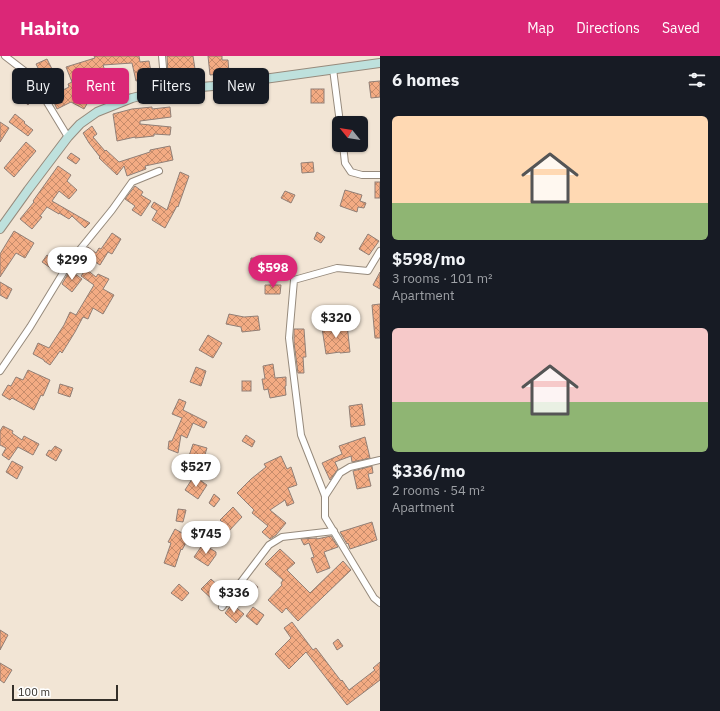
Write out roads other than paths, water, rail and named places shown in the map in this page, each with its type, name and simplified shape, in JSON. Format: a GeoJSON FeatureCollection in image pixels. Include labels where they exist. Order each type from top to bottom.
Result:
{"type":"FeatureCollection","features":[{"type":"Feature","properties":{"kind":"street"},"geometry":{"type":"LineString","coordinates":[[6,56],[31,76],[68,137]]}},
{"type":"Feature","properties":{"kind":"street"},"geometry":{"type":"LineString","coordinates":[[162,56],[163,68]]}},
{"type":"Feature","properties":{"kind":"street"},"geometry":{"type":"LineString","coordinates":[[205,87],[380,63]]}},
{"type":"Feature","properties":{"kind":"street"},"geometry":{"type":"LineString","coordinates":[[333,69],[339,116]]}},
{"type":"Feature","properties":{"kind":"street"},"geometry":{"type":"LineString","coordinates":[[0,229],[68,137],[80,124],[97,112],[137,97]]}},
{"type":"Feature","properties":{"kind":"street"},"geometry":{"type":"LineString","coordinates":[[344,152],[345,163],[351,172],[362,175],[380,175]]}},
{"type":"Feature","properties":{"kind":"street"},"geometry":{"type":"LineString","coordinates":[[0,370],[30,327],[70,262],[112,210],[132,182],[159,171]]}},
{"type":"Feature","properties":{"kind":"street"},"geometry":{"type":"LineString","coordinates":[[380,251],[368,271],[337,268],[294,280],[288,338],[301,435],[325,496],[325,517],[374,598],[380,603]]}},
{"type":"Feature","properties":{"kind":"street"},"geometry":{"type":"LineString","coordinates":[[325,496],[340,472],[350,467],[380,460]]}},
{"type":"Feature","properties":{"kind":"street"},"geometry":{"type":"LineString","coordinates":[[222,606],[269,545],[282,537],[334,531]]}}]}
